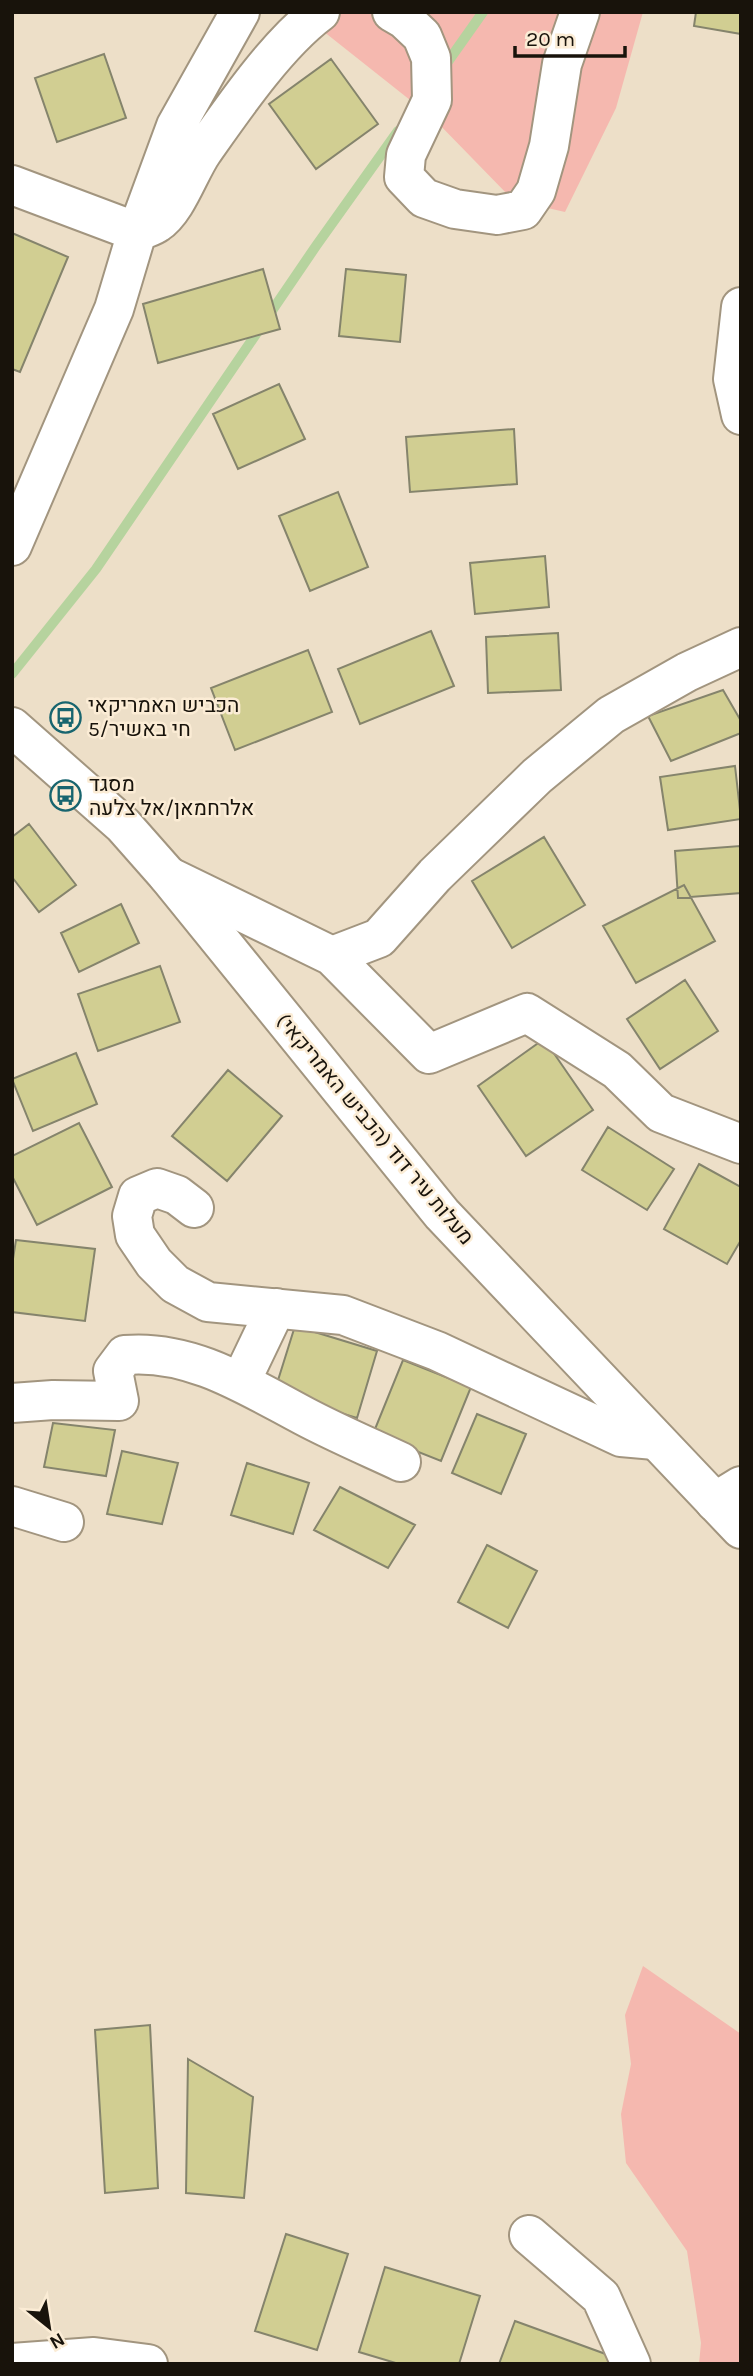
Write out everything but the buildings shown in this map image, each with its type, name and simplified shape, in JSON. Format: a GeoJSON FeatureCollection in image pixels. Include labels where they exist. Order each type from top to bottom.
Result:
{"type":"FeatureCollection","features":[{"type":"Feature","properties":{"kind":"street"},"geometry":{"type":"LineString","coordinates":[[12,546],[114,309],[137,232],[176,126],[240,12]]}},
{"type":"Feature","properties":{"kind":"street"},"geometry":{"type":"LineString","coordinates":[[12,185],[137,232],[158,223],[175,202],[200,155],[245,94],[302,26],[320,12]]}},
{"type":"Feature","properties":{"kind":"street"},"geometry":{"type":"LineString","coordinates":[[392,12],[422,36],[431,58],[432,100],[406,155],[404,177],[424,198],[455,209],[497,215],[523,210],[536,191],[548,146],[562,64],[580,12]]}},
{"type":"Feature","properties":{"kind":"street"},"geometry":{"type":"LineString","coordinates":[[741,307],[733,379],[741,415]]}},
{"type":"Feature","properties":{"kind":"street"},"geometry":{"type":"LineString","coordinates":[[331,957],[379,938],[435,875],[537,776],[611,715],[687,672],[741,647]]}},
{"type":"Feature","properties":{"kind":"street","name":"מעלות עיר דוד (הכביש האמריקאי)"},"geometry":{"type":"LineString","coordinates":[[12,727],[123,825],[168,876],[442,1214],[655,1440],[728,1494],[741,1529]]}},
{"type":"Feature","properties":{"kind":"street"},"geometry":{"type":"LineString","coordinates":[[168,876],[331,957],[429,1054],[527,1013],[617,1070],[661,1113],[741,1144]]}},
{"type":"Feature","properties":{"kind":"street"},"geometry":{"type":"LineString","coordinates":[[194,1208],[177,1195],[157,1188],[138,1196],[132,1216],[135,1235],[154,1263],[176,1283],[208,1302],[343,1315],[437,1350],[621,1437],[655,1440]]}},
{"type":"Feature","properties":{"kind":"street"},"geometry":{"type":"LineString","coordinates":[[241,1381],[276,1308]]}},
{"type":"Feature","properties":{"kind":"street"},"geometry":{"type":"LineString","coordinates":[[12,1403],[53,1400],[119,1401],[113,1371],[125,1355],[143,1353],[184,1360],[241,1381],[305,1417],[401,1462]]}},
{"type":"Feature","properties":{"kind":"street"},"geometry":{"type":"LineString","coordinates":[[12,1506],[64,1522]]}},
{"type":"Feature","properties":{"kind":"street"},"geometry":{"type":"LineString","coordinates":[[529,2235],[601,2297],[631,2364]]}},
{"type":"Feature","properties":{"kind":"street"},"geometry":{"type":"LineString","coordinates":[[12,2363],[94,2357],[148,2364]]}},
{"type":"Feature","properties":{"kind":"shaded area"},"geometry":{"type":"Polygon","coordinates":[[[299,12],[643,12],[616,108],[565,212],[513,200],[434,119],[299,12]]]}},
{"type":"Feature","properties":{"kind":"shaded area"},"geometry":{"type":"Polygon","coordinates":[[[643,1966],[741,2034],[741,2364],[699,2364],[701,2343],[687,2251],[626,2163],[621,2114],[631,2064],[625,2015],[643,1966]]]}},
{"type":"Feature","properties":{"kind":"waterway"},"geometry":{"type":"LineString","coordinates":[[442,70],[483,12]]}},
{"type":"Feature","properties":{"kind":"waterway"},"geometry":{"type":"LineString","coordinates":[[12,674],[96,569],[316,246],[398,131]]}},
{"type":"Feature","properties":{"kind":"place","name":"הכביש האמריקאי 5/חי באשיר"},"geometry":{"type":"Point","coordinates":[65,717]}},
{"type":"Feature","properties":{"kind":"place","name":"מסגד אלרחמאן/אל צלעה"},"geometry":{"type":"Point","coordinates":[66,796]}}]}
